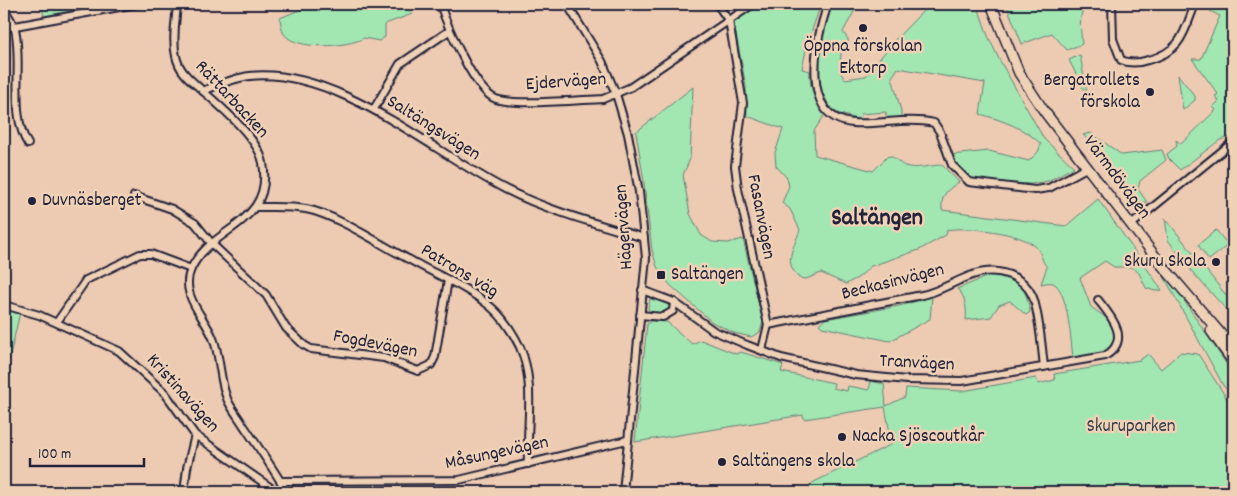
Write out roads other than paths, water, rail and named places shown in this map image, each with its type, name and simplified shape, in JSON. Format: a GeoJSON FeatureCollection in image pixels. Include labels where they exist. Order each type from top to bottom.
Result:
{"type":"FeatureCollection","features":[{"type":"Feature","properties":{"kind":"main road","name":"Värmdövägen"},"geometry":{"type":"LineString","coordinates":[[991,4],[1019,73],[1044,112],[1180,288],[1233,362]]}},
{"type":"Feature","properties":{"kind":"main road","name":"Värmdövägen"},"geometry":{"type":"LineString","coordinates":[[1180,288],[1233,348]]}},
{"type":"Feature","properties":{"kind":"street"},"geometry":{"type":"LineString","coordinates":[[4,28],[136,4]]}},
{"type":"Feature","properties":{"kind":"street","name":"Rättarbacken"},"geometry":{"type":"LineString","coordinates":[[177,4],[175,55],[184,75],[203,91],[254,144],[261,156],[263,181],[257,206]]}},
{"type":"Feature","properties":{"kind":"street","name":"Ejdervägen"},"geometry":{"type":"LineString","coordinates":[[440,4],[450,31],[482,87],[495,98],[511,101],[603,98],[616,94],[631,87],[753,4]]}},
{"type":"Feature","properties":{"kind":"street","name":"Hägervägen"},"geometry":{"type":"LineString","coordinates":[[567,4],[602,61],[616,94],[634,160],[644,238],[646,258],[623,492]]}},
{"type":"Feature","properties":{"kind":"street","name":"Fasanvägen"},"geometry":{"type":"LineString","coordinates":[[717,4],[729,21],[742,103],[735,164],[738,189],[768,325],[762,350]]}},
{"type":"Feature","properties":{"kind":"street"},"geometry":{"type":"LineString","coordinates":[[828,4],[816,42],[814,62],[817,92],[834,116],[850,122],[894,121],[934,123],[940,132],[952,165],[969,182],[1035,190],[1049,188],[1088,167]]}},
{"type":"Feature","properties":{"kind":"street"},"geometry":{"type":"LineString","coordinates":[[1112,4],[1114,39],[1121,60],[1130,63],[1166,55],[1174,48],[1182,36],[1195,4]]}},
{"type":"Feature","properties":{"kind":"street"},"geometry":{"type":"LineString","coordinates":[[4,9],[14,27],[17,42],[21,132],[28,144]]}},
{"type":"Feature","properties":{"kind":"street"},"geometry":{"type":"LineString","coordinates":[[374,109],[400,64],[450,31]]}},
{"type":"Feature","properties":{"kind":"street","name":"Saltängsvägen"},"geometry":{"type":"LineString","coordinates":[[203,91],[238,78],[269,76],[293,80],[329,90],[374,109],[507,190],[540,204],[644,238]]}},
{"type":"Feature","properties":{"kind":"street"},"geometry":{"type":"LineString","coordinates":[[1131,225],[1233,142]]}},
{"type":"Feature","properties":{"kind":"street","name":"Fogdevägen"},"geometry":{"type":"LineString","coordinates":[[134,196],[186,216],[195,223],[212,244],[259,288],[286,328],[304,345],[311,348],[384,358],[411,370],[423,370],[431,365],[435,357],[448,280]]}},
{"type":"Feature","properties":{"kind":"street"},"geometry":{"type":"LineString","coordinates":[[257,206],[212,244],[191,269],[189,279],[192,303],[212,336],[228,401],[287,492]]}},
{"type":"Feature","properties":{"kind":"street","name":"Patrons väg"},"geometry":{"type":"LineString","coordinates":[[257,206],[307,209],[336,220],[448,280],[492,308],[503,318],[520,347],[527,369],[530,392],[527,439],[528,464]]}},
{"type":"Feature","properties":{"kind":"street"},"geometry":{"type":"LineString","coordinates":[[56,322],[86,280],[140,254],[151,254],[191,269]]}},
{"type":"Feature","properties":{"kind":"street","name":"Beckasinvägen"},"geometry":{"type":"LineString","coordinates":[[768,325],[922,296],[934,293],[979,273],[1002,272],[1022,281],[1032,295],[1044,367]]}},
{"type":"Feature","properties":{"kind":"street","name":"Tranvägen"},"geometry":{"type":"LineString","coordinates":[[642,290],[674,302],[714,331],[781,358],[856,375],[907,380],[962,381],[1100,358],[1110,353],[1116,343],[1118,328],[1115,320],[1098,300]]}},
{"type":"Feature","properties":{"kind":"street"},"geometry":{"type":"LineString","coordinates":[[640,315],[663,317],[672,311],[674,302]]}},
{"type":"Feature","properties":{"kind":"street","name":"Kristinavägen"},"geometry":{"type":"LineString","coordinates":[[4,306],[39,315],[119,351],[165,393],[195,435],[277,492]]}},
{"type":"Feature","properties":{"kind":"street"},"geometry":{"type":"LineString","coordinates":[[184,492],[187,468],[195,435]]}},
{"type":"Feature","properties":{"kind":"street","name":"Måsungevägen"},"geometry":{"type":"LineString","coordinates":[[281,481],[459,480],[627,440]]}},
{"type":"Feature","properties":{"kind":"place","name":"Öppna förskolan Ektorp"},"geometry":{"type":"Point","coordinates":[863,28]}},
{"type":"Feature","properties":{"kind":"place","name":"Bergatrollets förskola"},"geometry":{"type":"Point","coordinates":[1150,92]}},
{"type":"Feature","properties":{"kind":"place","name":"Duvnäsberget"},"geometry":{"type":"Point","coordinates":[32,201]}},
{"type":"Feature","properties":{"kind":"place","name":"Skuru Skola"},"geometry":{"type":"Point","coordinates":[1216,262]}},
{"type":"Feature","properties":{"kind":"place","name":"Saltängen"},"geometry":{"type":"Point","coordinates":[661,275]}},
{"type":"Feature","properties":{"kind":"place","name":"Nacka Sjöscoutkår"},"geometry":{"type":"Point","coordinates":[842,437]}},
{"type":"Feature","properties":{"kind":"place","name":"Saltängens skola"},"geometry":{"type":"Point","coordinates":[722,462]}},
{"type":"Feature","properties":{"kind":"district","name":"Saltängen"},"geometry":{"type":"Point","coordinates":[877,219]}},
{"type":"Feature","properties":{"kind":"park label","name":"Skuruparken"},"geometry":{"type":"Point","coordinates":[1131,427]}}]}
